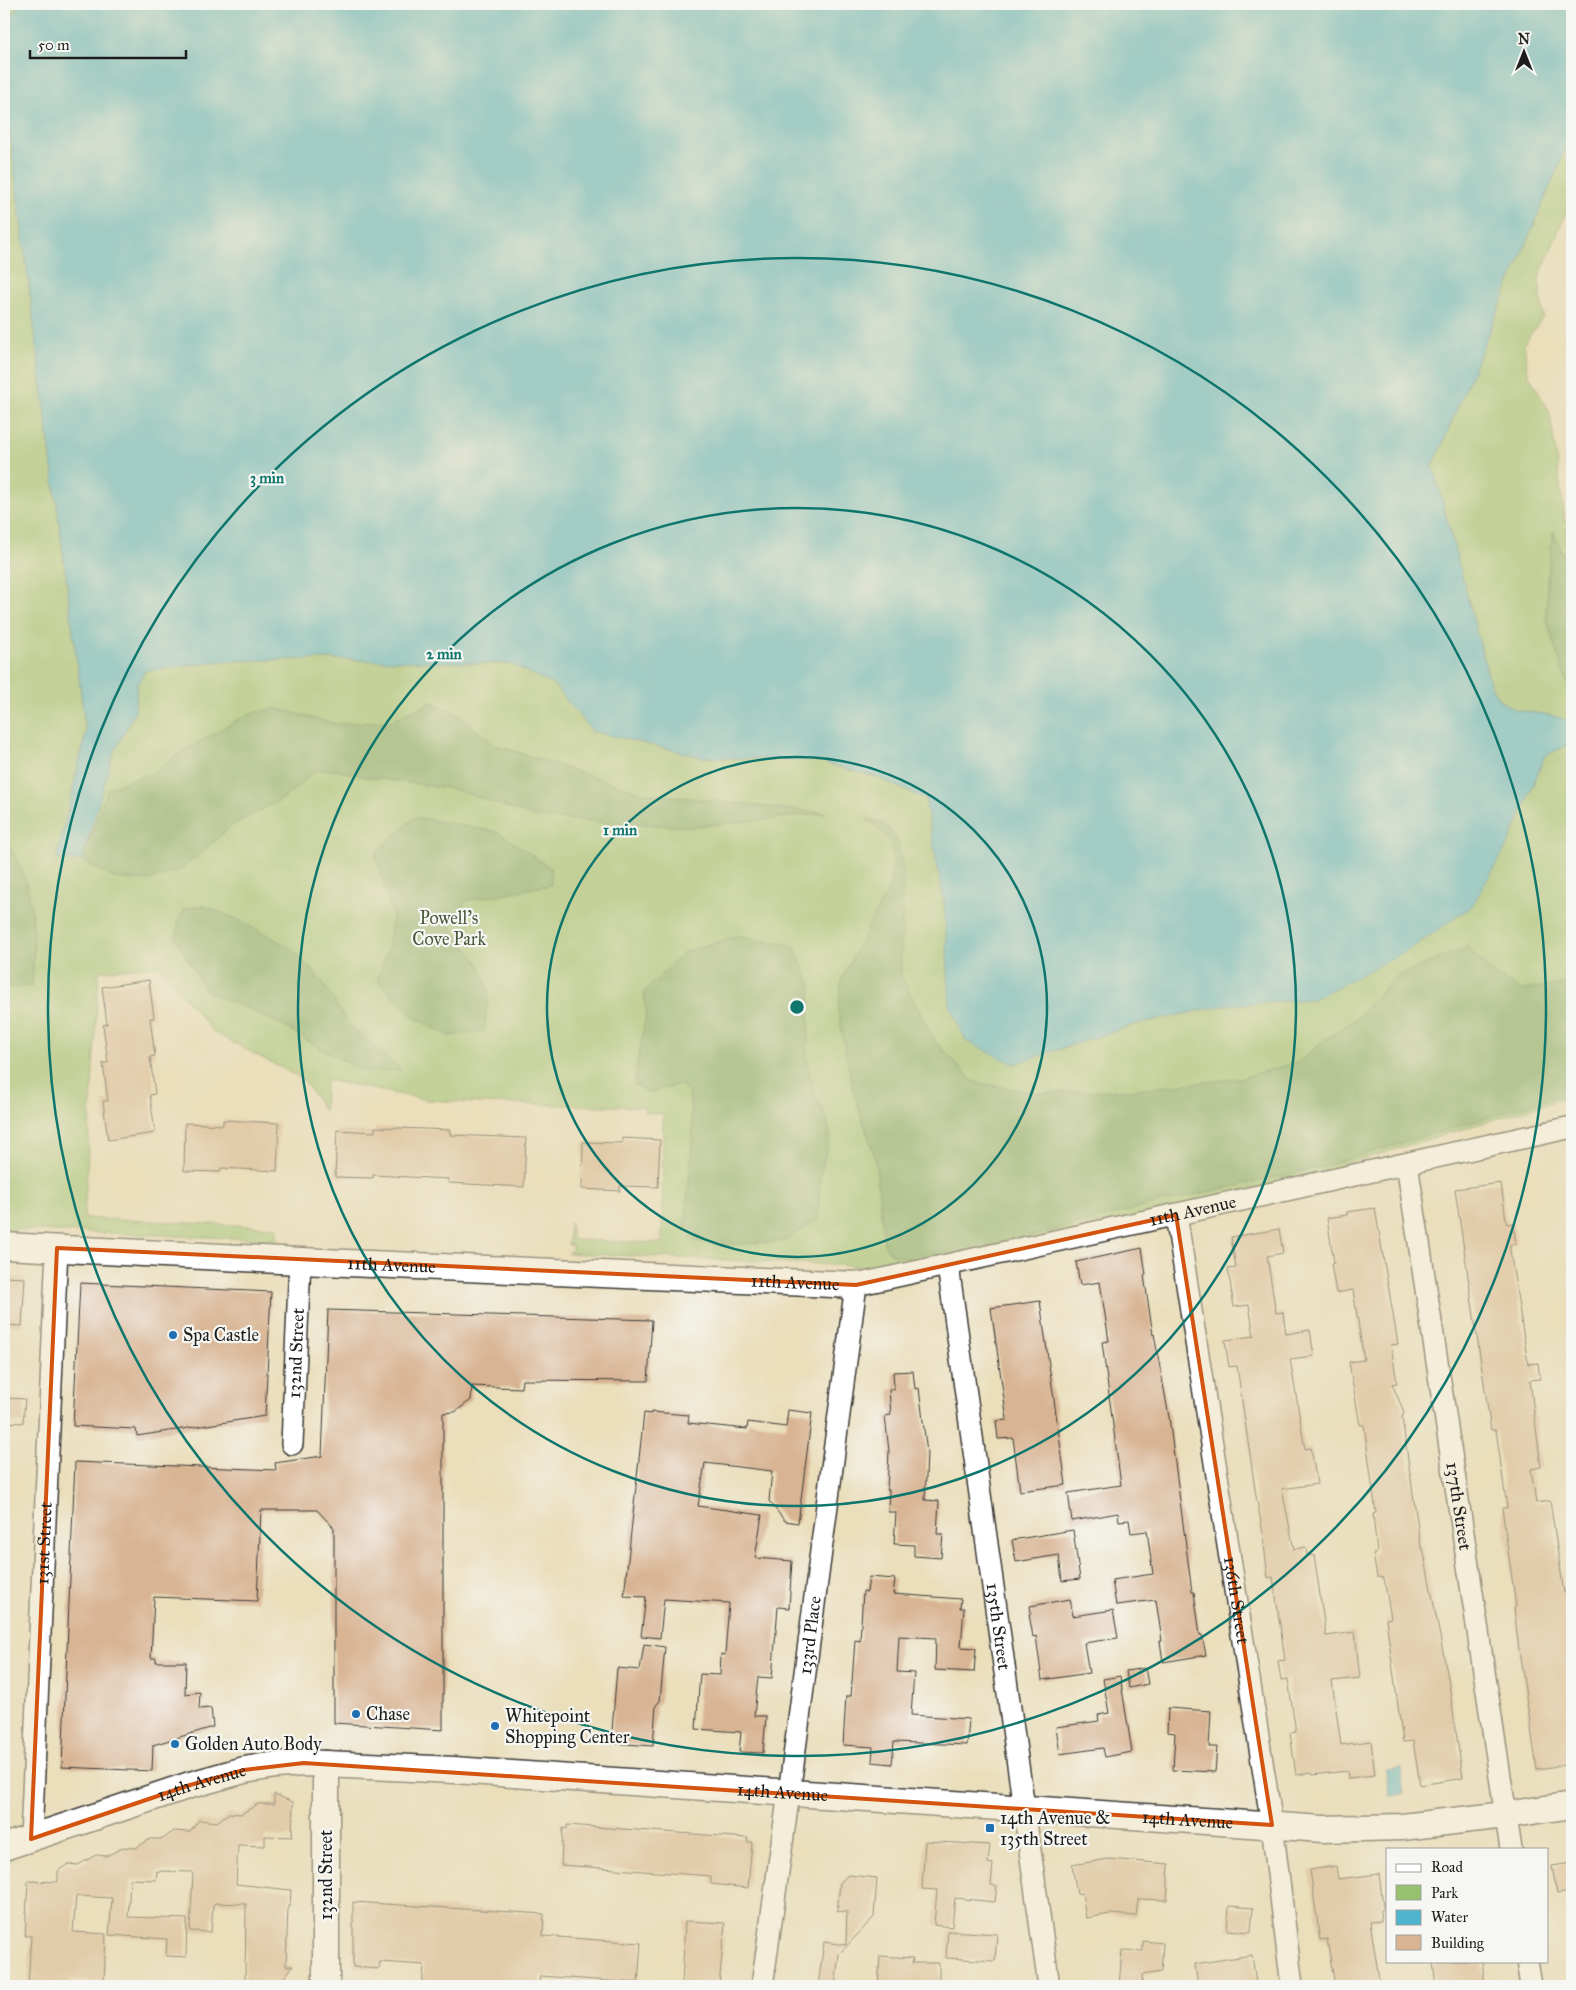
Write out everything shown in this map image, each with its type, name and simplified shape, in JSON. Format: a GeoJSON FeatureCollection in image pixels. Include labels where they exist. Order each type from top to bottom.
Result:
{"type":"FeatureCollection","features":[{"type":"Feature","properties":{"kind":"street","name":"11th Avenue"},"geometry":{"type":"LineString","coordinates":[[4,1246],[856,1286],[1572,1127]]}},
{"type":"Feature","properties":{"kind":"street","name":"137th Street"},"geometry":{"type":"LineString","coordinates":[[1407,1164],[1511,1848]]}},
{"type":"Feature","properties":{"kind":"street","name":"136th Street"},"geometry":{"type":"LineString","coordinates":[[1176,1215],[1272,1825],[1292,1986]]}},
{"type":"Feature","properties":{"kind":"street","name":"131st Street"},"geometry":{"type":"LineString","coordinates":[[31,1839],[56,1248]]}},
{"type":"Feature","properties":{"kind":"street","name":"132nd Street"},"geometry":{"type":"LineString","coordinates":[[292,1444],[300,1261]]}},
{"type":"Feature","properties":{"kind":"street","name":"135th Street"},"geometry":{"type":"LineString","coordinates":[[948,1266],[1049,1986]]}},
{"type":"Feature","properties":{"kind":"street","name":"133rd Place"},"geometry":{"type":"LineString","coordinates":[[762,1986],[856,1286]]}},
{"type":"Feature","properties":{"kind":"street","name":"14th Avenue"},"geometry":{"type":"LineString","coordinates":[[4,1847],[190,1785],[244,1770],[276,1764],[326,1764],[454,1770],[1322,1829],[1402,1827],[1572,1805]]}},
{"type":"Feature","properties":{"kind":"street","name":"132nd Street"},"geometry":{"type":"LineString","coordinates":[[326,1764],[326,1986]]}},
{"type":"Feature","properties":{"kind":"street"},"geometry":{"type":"LineString","coordinates":[[1527,1962],[1531,1986]]}},
{"type":"Feature","properties":{"kind":"highlighted area"},"geometry":{"type":"Polygon","coordinates":[[[1176,1215],[1272,1825],[304,1763],[244,1770],[190,1785],[31,1839],[57,1248],[856,1285],[1176,1215]]]}},
{"type":"Feature","properties":{"kind":"green space"},"geometry":{"type":"Polygon","coordinates":[[[4,4],[20,4],[4,29],[4,4]]]}},
{"type":"Feature","properties":{"kind":"green space","name":"Powell's Cove Park"},"geometry":{"type":"Polygon","coordinates":[[[4,89],[86,733],[57,858],[135,712],[137,685],[145,671],[222,661],[326,659],[511,664],[554,685],[592,731],[702,757],[818,761],[876,777],[925,799],[944,901],[1014,1064],[1136,1024],[1226,1005],[1313,999],[1509,843],[1545,755],[1568,745],[1572,746],[1572,1096],[1300,1178],[926,1264],[857,1266],[567,1253],[572,1250],[572,1245],[568,1245],[570,1222],[571,1236],[575,1240],[662,1243],[663,1114],[644,1112],[644,1107],[428,1100],[326,1080],[324,1111],[304,1080],[213,1032],[159,966],[99,971],[84,1218],[277,1227],[277,1240],[4,1229],[4,89]],[[432,702],[391,721],[344,724],[603,780],[495,745],[458,715],[432,702]],[[920,1015],[912,1041],[948,1056],[935,1041],[920,1015]]]}},
{"type":"Feature","properties":{"kind":"green space"},"geometry":{"type":"Polygon","coordinates":[[[1572,134],[1572,198],[1539,278],[1543,317],[1524,344],[1528,373],[1550,413],[1572,571],[1572,722],[1550,715],[1516,710],[1500,701],[1491,687],[1433,466],[1572,134]]]}},
{"type":"Feature","properties":{"kind":"green space"},"geometry":{"type":"Polygon","coordinates":[[[1553,531],[1568,566],[1572,589],[1572,692],[1563,672],[1546,619],[1547,581],[1553,531]]]}},
{"type":"Feature","properties":{"kind":"green space"},"geometry":{"type":"Polygon","coordinates":[[[432,702],[458,715],[495,745],[643,793],[825,813],[692,827],[536,817],[453,789],[366,777],[337,770],[316,770],[283,799],[234,824],[182,869],[147,881],[114,878],[82,860],[108,788],[155,772],[180,753],[246,715],[274,708],[337,724],[391,721],[432,702]]]}},
{"type":"Feature","properties":{"kind":"green space"},"geometry":{"type":"Polygon","coordinates":[[[415,817],[498,832],[551,868],[551,885],[465,901],[451,928],[479,963],[489,991],[484,1031],[449,1036],[415,1018],[377,980],[388,948],[393,914],[375,853],[415,817]]]}},
{"type":"Feature","properties":{"kind":"green space"},"geometry":{"type":"Polygon","coordinates":[[[867,819],[883,823],[897,838],[903,870],[901,976],[935,1041],[974,1082],[1037,1093],[1130,1090],[1241,1078],[1298,1062],[1327,1038],[1356,1019],[1395,977],[1467,947],[1492,973],[1521,990],[1563,984],[1572,977],[1572,1092],[1318,1168],[1158,1203],[926,1264],[891,1254],[884,1244],[875,1157],[853,1091],[838,1011],[842,978],[889,889],[893,866],[892,842],[867,819]]]}},
{"type":"Feature","properties":{"kind":"green space"},"geometry":{"type":"Polygon","coordinates":[[[4,836],[22,870],[29,894],[34,933],[32,986],[4,988],[4,836]]]}},
{"type":"Feature","properties":{"kind":"green space"},"geometry":{"type":"Polygon","coordinates":[[[203,906],[235,918],[291,948],[322,981],[348,1024],[401,1070],[365,1072],[323,1050],[277,1022],[206,991],[176,938],[179,919],[186,908],[203,906]]]}},
{"type":"Feature","properties":{"kind":"green space"},"geometry":{"type":"Polygon","coordinates":[[[737,936],[794,946],[811,985],[807,1057],[813,1091],[827,1118],[830,1135],[820,1177],[818,1219],[785,1241],[729,1245],[694,1241],[685,1226],[693,1132],[689,1094],[681,1084],[649,1093],[634,1084],[646,1014],[644,992],[684,952],[737,936]]]}},
{"type":"Feature","properties":{"kind":"water"},"geometry":{"type":"Polygon","coordinates":[[[20,4],[1572,4],[1572,134],[1433,466],[1491,687],[1500,701],[1516,710],[1550,715],[1572,722],[1572,746],[1568,745],[1545,756],[1509,843],[1472,906],[1409,950],[1313,999],[1226,1005],[1136,1024],[1014,1064],[966,1041],[950,1007],[944,901],[925,799],[876,777],[818,761],[702,757],[592,731],[554,685],[511,664],[326,659],[222,661],[145,671],[137,685],[135,712],[113,754],[82,860],[56,860],[86,733],[4,89],[4,29],[20,4]]]}},
{"type":"Feature","properties":{"kind":"water"},"geometry":{"type":"Polygon","coordinates":[[[1401,1768],[1404,1794],[1389,1795],[1386,1770],[1401,1768]]]}},
{"type":"Feature","properties":{"kind":"building"},"geometry":{"type":"Polygon","coordinates":[[[149,980],[154,1018],[150,1018],[155,1056],[150,1057],[155,1094],[150,1095],[155,1133],[108,1140],[103,1101],[108,1101],[103,1063],[108,1063],[103,1025],[107,1024],[102,987],[149,980]]]}},
{"type":"Feature","properties":{"kind":"building"},"geometry":{"type":"Polygon","coordinates":[[[223,1120],[279,1123],[277,1171],[221,1168],[220,1172],[184,1171],[185,1123],[223,1125],[223,1120]]]}},
{"type":"Feature","properties":{"kind":"building"},"geometry":{"type":"Polygon","coordinates":[[[375,1127],[450,1130],[450,1135],[526,1138],[524,1187],[448,1183],[448,1179],[373,1175],[373,1178],[335,1177],[337,1130],[375,1132],[375,1127]]]}},
{"type":"Feature","properties":{"kind":"building"},"geometry":{"type":"Polygon","coordinates":[[[622,1138],[660,1140],[658,1187],[620,1186],[620,1191],[582,1189],[583,1142],[622,1143],[622,1138]]]}},
{"type":"Feature","properties":{"kind":"building"},"geometry":{"type":"Polygon","coordinates":[[[1501,1183],[1506,1221],[1507,1224],[1513,1223],[1516,1244],[1510,1245],[1510,1250],[1528,1364],[1538,1363],[1540,1379],[1530,1380],[1541,1467],[1531,1469],[1536,1503],[1550,1501],[1564,1593],[1572,1592],[1572,1663],[1566,1664],[1566,1667],[1572,1706],[1572,1764],[1537,1769],[1519,1650],[1514,1608],[1516,1607],[1502,1508],[1507,1508],[1496,1430],[1491,1430],[1455,1189],[1501,1183]]]}},
{"type":"Feature","properties":{"kind":"building"},"geometry":{"type":"Polygon","coordinates":[[[1375,1208],[1398,1344],[1391,1345],[1397,1383],[1392,1384],[1404,1412],[1402,1418],[1421,1548],[1423,1548],[1448,1678],[1463,1778],[1420,1785],[1413,1741],[1403,1742],[1386,1619],[1391,1618],[1384,1578],[1377,1577],[1373,1554],[1377,1553],[1373,1514],[1376,1513],[1364,1425],[1360,1425],[1349,1362],[1364,1360],[1353,1290],[1336,1293],[1331,1264],[1334,1263],[1327,1218],[1347,1215],[1347,1212],[1375,1208]]]}},
{"type":"Feature","properties":{"kind":"building"},"geometry":{"type":"Polygon","coordinates":[[[1279,1229],[1283,1253],[1267,1256],[1276,1313],[1283,1312],[1286,1334],[1310,1330],[1314,1356],[1290,1359],[1305,1449],[1311,1448],[1317,1484],[1282,1489],[1294,1549],[1306,1547],[1307,1556],[1314,1555],[1326,1636],[1355,1632],[1360,1678],[1332,1681],[1341,1745],[1371,1741],[1375,1775],[1348,1778],[1347,1771],[1296,1775],[1290,1733],[1296,1732],[1288,1679],[1281,1680],[1278,1661],[1285,1660],[1273,1577],[1268,1578],[1265,1544],[1237,1366],[1229,1367],[1225,1340],[1254,1336],[1249,1305],[1234,1307],[1228,1269],[1236,1268],[1231,1237],[1279,1229]]]}},
{"type":"Feature","properties":{"kind":"building"},"geometry":{"type":"Polygon","coordinates":[[[1142,1248],[1153,1335],[1169,1417],[1192,1592],[1194,1592],[1200,1635],[1202,1635],[1206,1655],[1163,1662],[1156,1600],[1116,1605],[1112,1580],[1153,1574],[1147,1531],[1131,1533],[1129,1520],[1119,1521],[1118,1513],[1072,1521],[1068,1493],[1121,1485],[1102,1342],[1109,1341],[1100,1282],[1080,1285],[1076,1262],[1142,1248]]]}},
{"type":"Feature","properties":{"kind":"building"},"geometry":{"type":"Polygon","coordinates":[[[4,1277],[25,1278],[22,1326],[4,1325],[4,1277]]]}},
{"type":"Feature","properties":{"kind":"building","name":"Spa Castle"},"geometry":{"type":"Polygon","coordinates":[[[80,1283],[271,1292],[265,1416],[137,1436],[136,1429],[73,1426],[80,1283]]]}},
{"type":"Feature","properties":{"kind":"building"},"geometry":{"type":"Polygon","coordinates":[[[1040,1301],[1066,1485],[1020,1491],[1013,1438],[998,1439],[996,1421],[1007,1420],[991,1308],[1040,1301]]]}},
{"type":"Feature","properties":{"kind":"building"},"geometry":{"type":"Polygon","coordinates":[[[328,1310],[652,1320],[648,1381],[522,1380],[521,1388],[472,1386],[471,1400],[455,1412],[443,1413],[443,1730],[334,1723],[334,1528],[317,1510],[261,1510],[257,1601],[154,1597],[151,1658],[156,1658],[156,1662],[186,1662],[185,1694],[200,1692],[199,1709],[211,1708],[213,1727],[153,1745],[152,1771],[62,1767],[75,1462],[276,1470],[275,1463],[322,1456],[328,1310]]]}},
{"type":"Feature","properties":{"kind":"building"},"geometry":{"type":"Polygon","coordinates":[[[913,1371],[915,1389],[919,1388],[927,1453],[925,1500],[939,1501],[937,1534],[943,1534],[941,1558],[914,1556],[914,1545],[894,1544],[896,1512],[888,1512],[889,1451],[885,1416],[891,1415],[889,1390],[894,1389],[893,1372],[913,1371]]]}},
{"type":"Feature","properties":{"kind":"building"},"geometry":{"type":"Polygon","coordinates":[[[4,1398],[25,1399],[23,1423],[4,1422],[4,1398]]]}},
{"type":"Feature","properties":{"kind":"building"},"geometry":{"type":"Polygon","coordinates":[[[788,1410],[812,1413],[798,1523],[785,1521],[769,1501],[772,1471],[705,1463],[698,1506],[762,1515],[755,1558],[792,1561],[789,1608],[778,1607],[772,1678],[758,1677],[754,1716],[766,1716],[763,1753],[739,1752],[741,1732],[696,1729],[700,1674],[720,1675],[721,1654],[725,1655],[729,1603],[664,1599],[660,1638],[641,1636],[646,1597],[624,1596],[644,1413],[689,1415],[688,1423],[747,1429],[748,1422],[786,1427],[788,1410]]]}},
{"type":"Feature","properties":{"kind":"building"},"geometry":{"type":"Polygon","coordinates":[[[1073,1530],[1080,1579],[1062,1581],[1059,1555],[1016,1562],[1012,1540],[1073,1530]]]}},
{"type":"Feature","properties":{"kind":"building"},"geometry":{"type":"Polygon","coordinates":[[[869,1577],[895,1579],[893,1594],[961,1599],[960,1608],[964,1608],[961,1647],[976,1648],[974,1672],[935,1670],[936,1638],[899,1636],[897,1672],[914,1673],[911,1715],[969,1719],[967,1745],[894,1742],[892,1764],[872,1762],[873,1747],[843,1745],[846,1696],[851,1696],[855,1640],[860,1641],[863,1591],[867,1592],[869,1577]]]}},
{"type":"Feature","properties":{"kind":"building"},"geometry":{"type":"Polygon","coordinates":[[[1070,1599],[1073,1616],[1113,1610],[1118,1638],[1084,1643],[1089,1673],[1042,1680],[1036,1636],[1033,1637],[1029,1614],[1031,1613],[1030,1606],[1070,1599]]]}},
{"type":"Feature","properties":{"kind":"building"},"geometry":{"type":"Polygon","coordinates":[[[644,1644],[665,1647],[660,1701],[656,1705],[653,1746],[611,1743],[617,1668],[640,1670],[644,1644]]]}},
{"type":"Feature","properties":{"kind":"building"},"geometry":{"type":"Polygon","coordinates":[[[1145,1668],[1148,1684],[1129,1688],[1126,1671],[1145,1668]]]}},
{"type":"Feature","properties":{"kind":"building"},"geometry":{"type":"Polygon","coordinates":[[[1120,1676],[1132,1752],[1105,1757],[1103,1748],[1060,1754],[1056,1727],[1099,1721],[1098,1715],[1109,1713],[1103,1679],[1120,1676]]]}},
{"type":"Feature","properties":{"kind":"building"},"geometry":{"type":"Polygon","coordinates":[[[1168,1708],[1211,1711],[1209,1747],[1217,1747],[1215,1772],[1173,1770],[1175,1733],[1167,1732],[1168,1708]]]}},
{"type":"Feature","properties":{"kind":"building"},"geometry":{"type":"Polygon","coordinates":[[[274,1794],[293,1802],[292,1837],[265,1836],[265,1846],[238,1845],[236,1884],[291,1890],[290,1906],[288,1906],[286,1966],[293,1966],[280,1983],[245,1982],[246,1904],[215,1903],[213,1905],[211,1932],[190,1931],[193,1872],[157,1871],[156,1880],[130,1879],[128,1917],[187,1919],[186,1957],[166,1956],[167,1939],[109,1935],[112,1898],[76,1896],[73,1932],[106,1934],[104,1982],[70,1980],[70,1986],[28,1986],[31,1936],[25,1936],[28,1881],[58,1882],[58,1871],[68,1864],[78,1865],[96,1855],[107,1856],[123,1847],[136,1848],[150,1839],[163,1839],[174,1831],[190,1832],[199,1820],[217,1822],[229,1813],[241,1814],[258,1804],[274,1804],[274,1794]]]}},
{"type":"Feature","properties":{"kind":"building"},"geometry":{"type":"Polygon","coordinates":[[[567,1825],[748,1838],[747,1842],[752,1842],[748,1888],[711,1884],[711,1876],[561,1865],[563,1828],[567,1829],[567,1825]]]}},
{"type":"Feature","properties":{"kind":"building"},"geometry":{"type":"Polygon","coordinates":[[[925,1841],[990,1845],[988,1863],[993,1864],[991,1885],[997,1886],[995,1902],[955,1898],[952,1927],[934,1925],[937,1890],[922,1889],[925,1841]]]}},
{"type":"Feature","properties":{"kind":"building"},"geometry":{"type":"Polygon","coordinates":[[[1108,1859],[1169,1864],[1167,1900],[1138,1899],[1136,1916],[1110,1914],[1086,1918],[1082,1893],[1077,1894],[1072,1865],[1108,1859]]]}},
{"type":"Feature","properties":{"kind":"building"},"geometry":{"type":"Polygon","coordinates":[[[1572,1863],[1572,1892],[1557,1894],[1552,1866],[1572,1863]]]}},
{"type":"Feature","properties":{"kind":"building"},"geometry":{"type":"Polygon","coordinates":[[[1336,1866],[1338,1879],[1379,1874],[1383,1907],[1380,1911],[1381,1921],[1370,1922],[1380,1986],[1335,1986],[1327,1939],[1320,1940],[1310,1870],[1336,1866]]]}},
{"type":"Feature","properties":{"kind":"building"},"geometry":{"type":"Polygon","coordinates":[[[848,1875],[877,1878],[874,1917],[839,1954],[835,1986],[818,1986],[824,1942],[846,1945],[847,1912],[837,1911],[840,1883],[848,1875]]]}},
{"type":"Feature","properties":{"kind":"building"},"geometry":{"type":"Polygon","coordinates":[[[353,1902],[544,1914],[543,1936],[641,1943],[638,1983],[540,1976],[539,1986],[422,1986],[424,1965],[380,1962],[379,1969],[353,1967],[353,1902]]]}},
{"type":"Feature","properties":{"kind":"building"},"geometry":{"type":"Polygon","coordinates":[[[1229,1906],[1253,1908],[1251,1932],[1227,1930],[1229,1906]]]}},
{"type":"Feature","properties":{"kind":"building"},"geometry":{"type":"Polygon","coordinates":[[[685,1921],[725,1923],[719,1986],[682,1986],[685,1921]]]}},
{"type":"Feature","properties":{"kind":"building"},"geometry":{"type":"Polygon","coordinates":[[[948,1931],[997,1934],[995,1961],[946,1958],[948,1931]]]}},
{"type":"Feature","properties":{"kind":"building"},"geometry":{"type":"Polygon","coordinates":[[[1143,1941],[1163,1943],[1161,1972],[1142,1975],[1143,1986],[1119,1986],[1122,1950],[1143,1951],[1143,1941]]]}},
{"type":"Feature","properties":{"kind":"building"},"geometry":{"type":"Polygon","coordinates":[[[1252,1955],[1256,1983],[1235,1986],[1198,1986],[1195,1964],[1252,1955]]]}},
{"type":"Feature","properties":{"kind":"building"},"geometry":{"type":"Polygon","coordinates":[[[880,1956],[913,1958],[912,1963],[939,1963],[939,1986],[878,1986],[880,1956]]]}},
{"type":"Feature","properties":{"kind":"building"},"geometry":{"type":"Polygon","coordinates":[[[1482,1962],[1485,1985],[1436,1986],[1433,1963],[1482,1962]]]}},
{"type":"Feature","properties":{"kind":"place","name":"Spa Castle"},"geometry":{"type":"Point","coordinates":[173,1335]}},
{"type":"Feature","properties":{"kind":"place","name":"Chase"},"geometry":{"type":"Point","coordinates":[356,1714]}},
{"type":"Feature","properties":{"kind":"place","name":"Whitepoint Shopping Center"},"geometry":{"type":"Point","coordinates":[495,1726]}},
{"type":"Feature","properties":{"kind":"place","name":"Golden Auto Body"},"geometry":{"type":"Point","coordinates":[175,1744]}},
{"type":"Feature","properties":{"kind":"place","name":"14th Avenue & 135th Street"},"geometry":{"type":"Point","coordinates":[990,1828]}}]}
